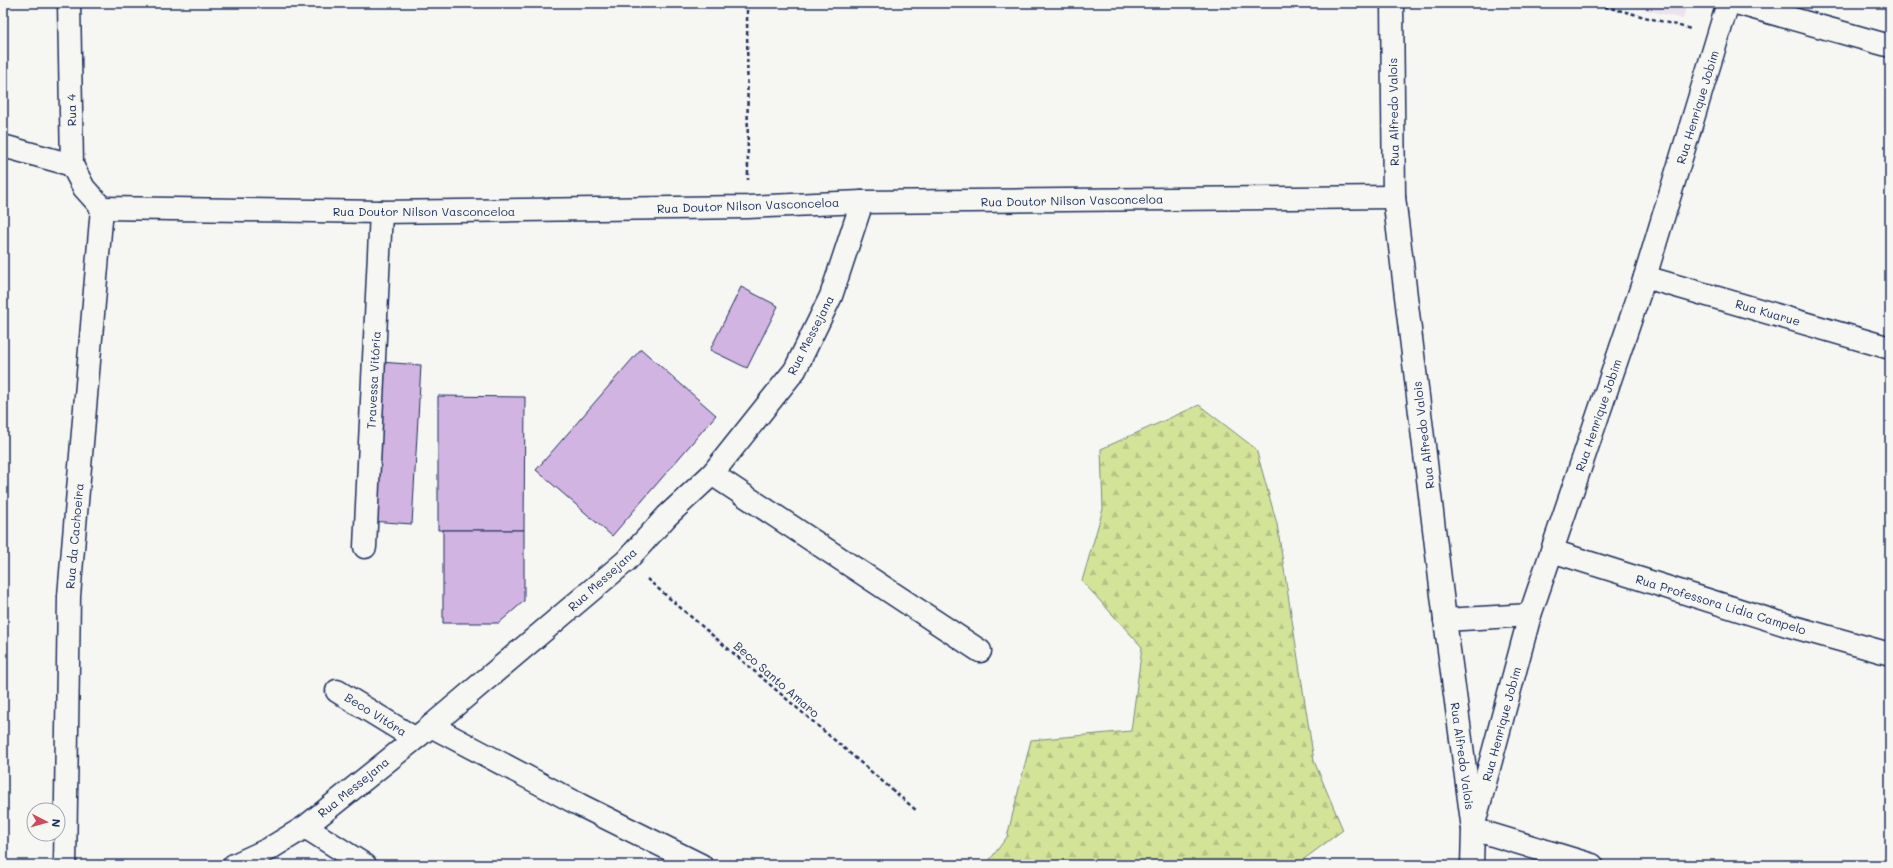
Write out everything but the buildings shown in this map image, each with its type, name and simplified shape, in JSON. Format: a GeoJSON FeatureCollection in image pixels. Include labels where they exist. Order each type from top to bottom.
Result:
{"type":"FeatureCollection","features":[{"type":"Feature","properties":{"kind":"street","name":"Rua 4"},"geometry":{"type":"LineString","coordinates":[[70,3],[72,164],[84,188],[102,208]]}},
{"type":"Feature","properties":{"kind":"street","name":"Rua Alfredo Valois"},"geometry":{"type":"LineString","coordinates":[[1392,3],[1394,197],[1445,620],[1473,829],[1472,865]]}},
{"type":"Feature","properties":{"kind":"street","name":"Rua Henrique Jobim"},"geometry":{"type":"LineString","coordinates":[[1473,829],[1530,615],[1645,277],[1728,3]]}},
{"type":"Feature","properties":{"kind":"street"},"geometry":{"type":"LineString","coordinates":[[1736,3],[1890,46]]}},
{"type":"Feature","properties":{"kind":"street"},"geometry":{"type":"LineString","coordinates":[[3,146],[72,164]]}},
{"type":"Feature","properties":{"kind":"street","name":"Rua Doutor Nilson Vasconceloa"},"geometry":{"type":"LineString","coordinates":[[102,208],[381,212],[748,207],[862,202],[1394,197]]}},
{"type":"Feature","properties":{"kind":"street","name":"Rua Messejana"},"geometry":{"type":"LineString","coordinates":[[234,865],[269,849],[305,826],[422,732],[626,561],[667,516],[712,474],[795,370],[831,296],[862,202]]}},
{"type":"Feature","properties":{"kind":"street","name":"Rua da Cachoeira"},"geometry":{"type":"LineString","coordinates":[[65,865],[69,596],[102,208]]}},
{"type":"Feature","properties":{"kind":"street","name":"Travessa Vitória"},"geometry":{"type":"LineString","coordinates":[[365,547],[381,212]]}},
{"type":"Feature","properties":{"kind":"street","name":"Rua Kuarue"},"geometry":{"type":"LineString","coordinates":[[1645,277],[1890,348]]}},
{"type":"Feature","properties":{"kind":"street"},"geometry":{"type":"LineString","coordinates":[[712,474],[980,651]]}},
{"type":"Feature","properties":{"kind":"street","name":"Rua Professora Lídia Campelo"},"geometry":{"type":"LineString","coordinates":[[1552,551],[1790,626],[1890,654]]}},
{"type":"Feature","properties":{"kind":"street"},"geometry":{"type":"LineString","coordinates":[[1445,620],[1530,615]]}},
{"type":"Feature","properties":{"kind":"street","name":"Beco Vitóra"},"geometry":{"type":"LineString","coordinates":[[337,690],[422,732],[580,805],[701,865]]}},
{"type":"Feature","properties":{"kind":"street"},"geometry":{"type":"LineString","coordinates":[[305,826],[365,865]]}},
{"type":"Feature","properties":{"kind":"street"},"geometry":{"type":"LineString","coordinates":[[1473,829],[1592,865]]}},
{"type":"Feature","properties":{"kind":"path"},"geometry":{"type":"LineString","coordinates":[[747,3],[748,207]]}},
{"type":"Feature","properties":{"kind":"path"},"geometry":{"type":"LineString","coordinates":[[1591,3],[1718,36]]}},
{"type":"Feature","properties":{"kind":"path","name":"Beco Santo Amaro"},"geometry":{"type":"LineString","coordinates":[[626,561],[917,811]]}},
{"type":"Feature","properties":{"kind":"shaded area"},"geometry":{"type":"Polygon","coordinates":[[[1619,3],[1687,3],[1683,19],[1619,3]]]}},
{"type":"Feature","properties":{"kind":"green space"},"geometry":{"type":"Polygon","coordinates":[[[1199,405],[1256,449],[1277,524],[1314,761],[1343,830],[1296,865],[986,865],[1007,837],[1031,740],[1131,731],[1142,647],[1082,581],[1103,509],[1101,449],[1199,405]]]}}]}
